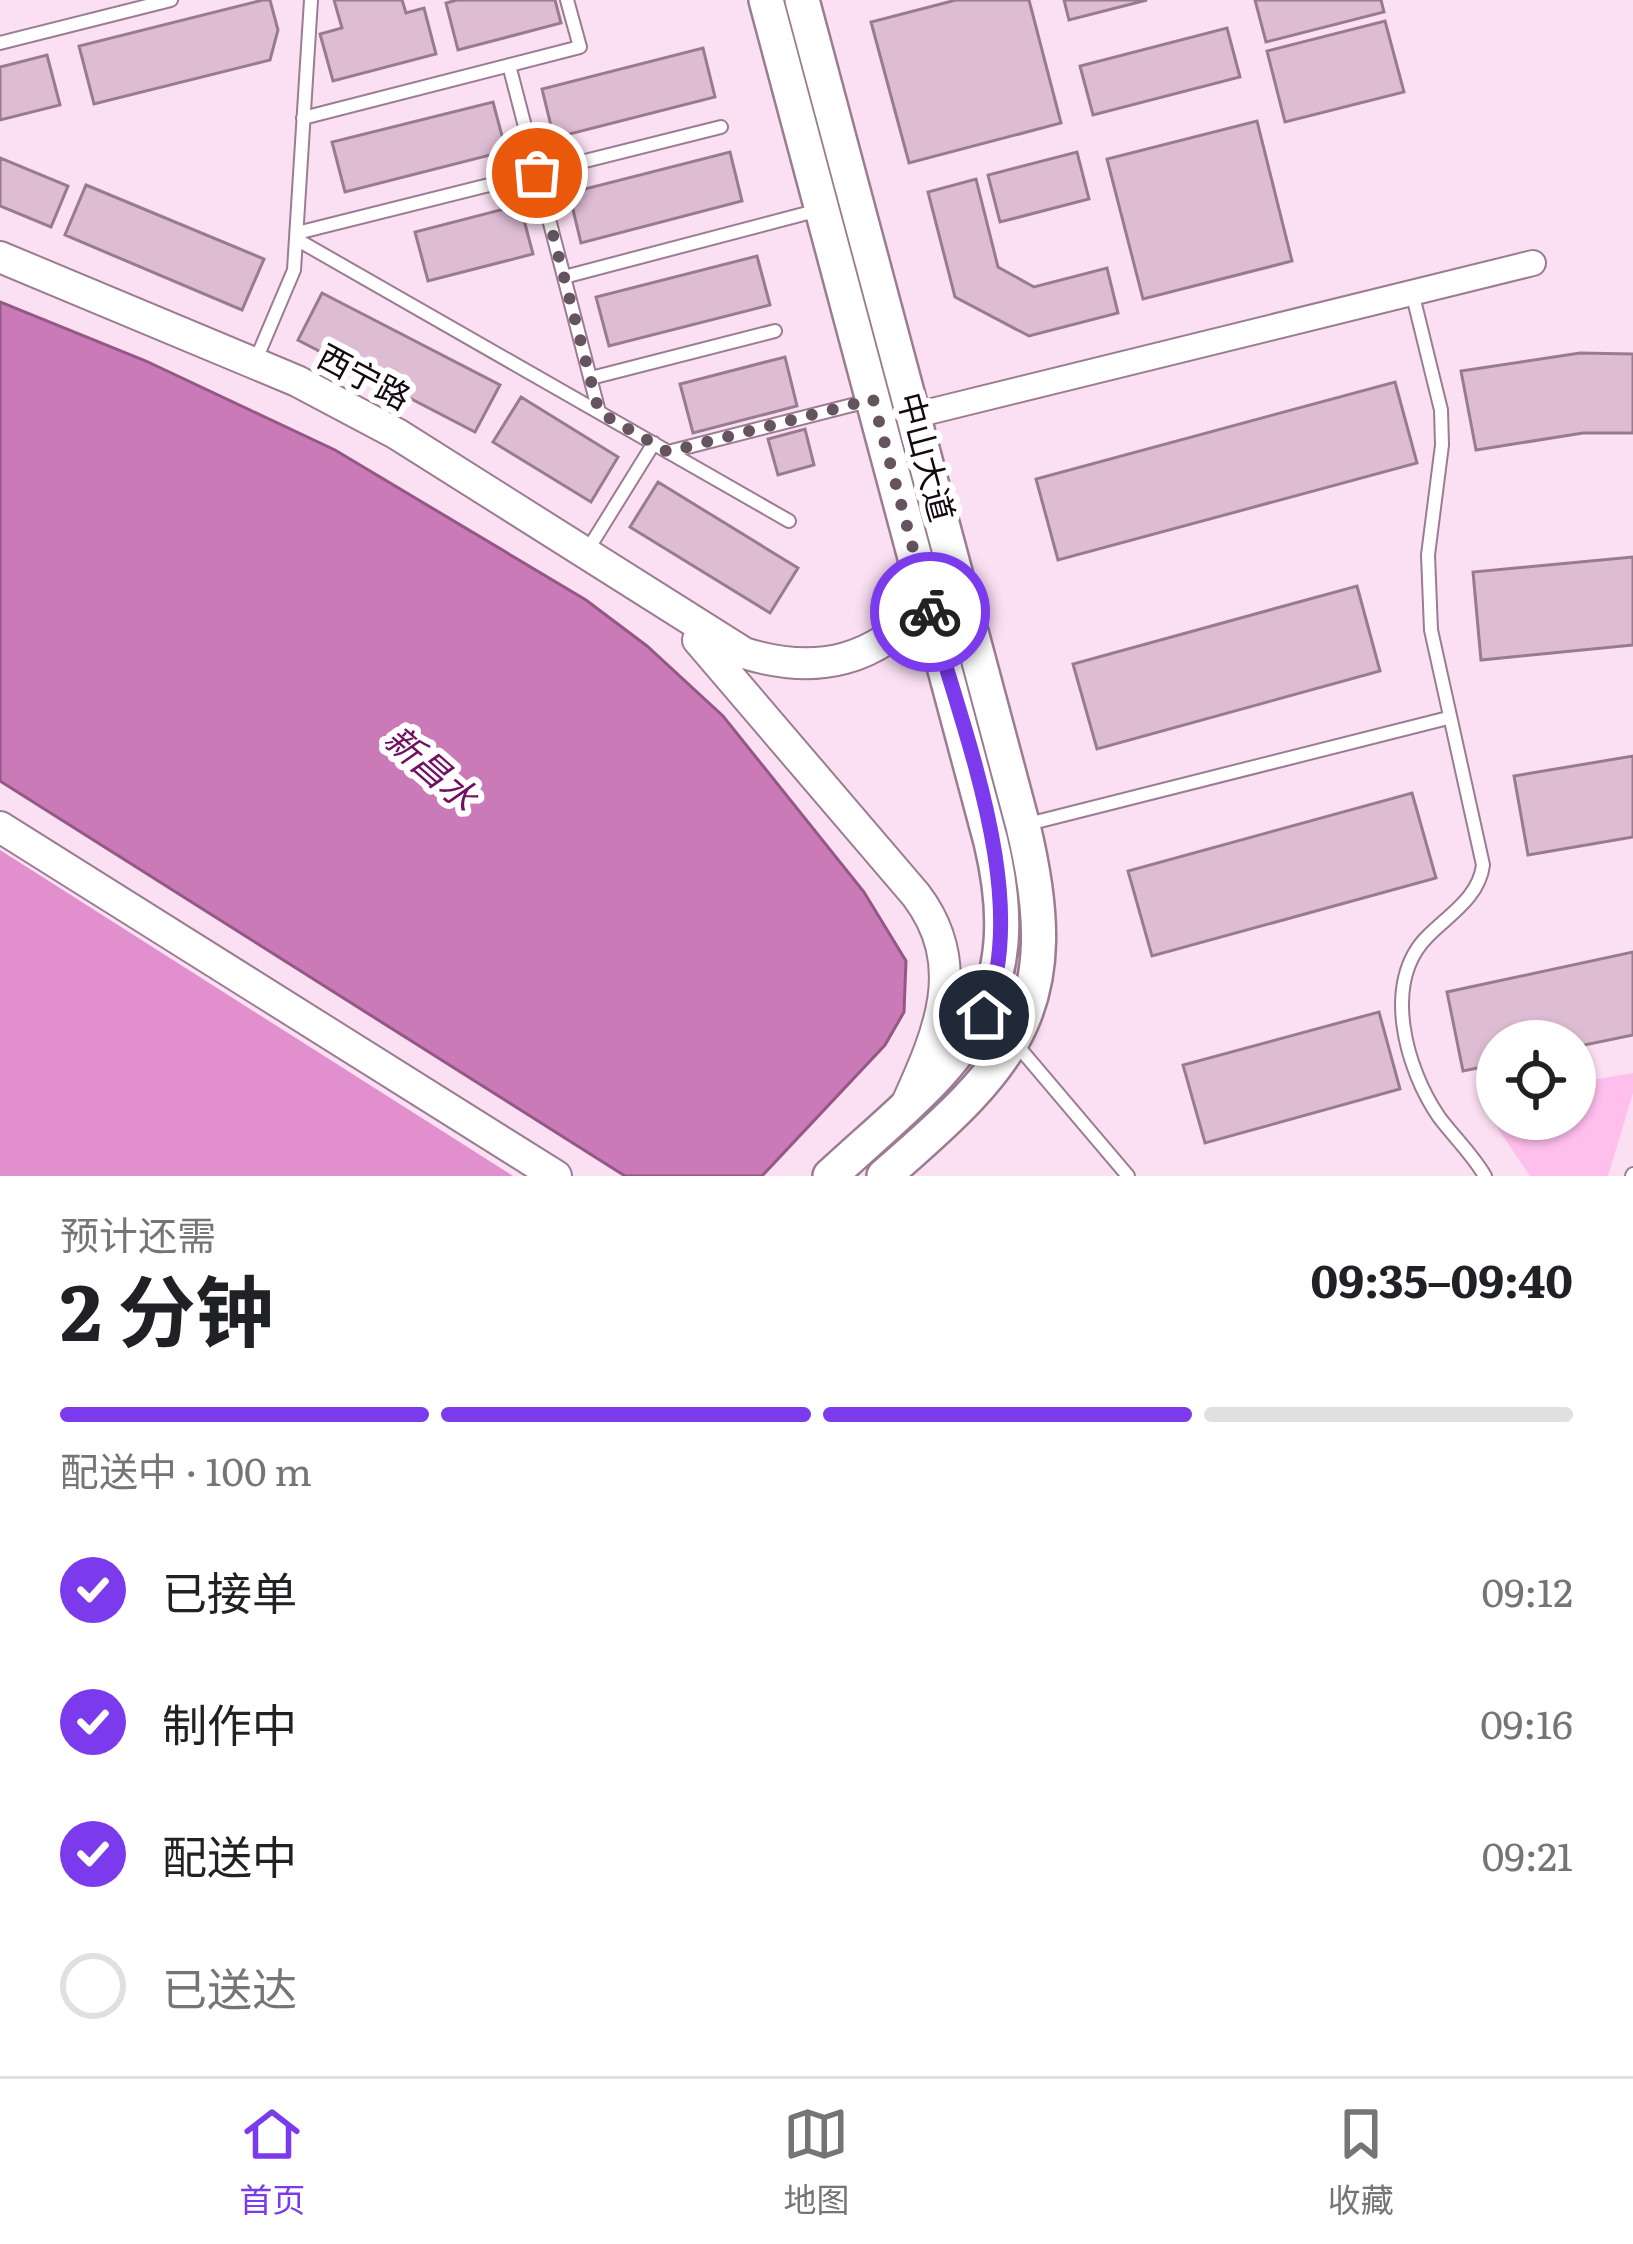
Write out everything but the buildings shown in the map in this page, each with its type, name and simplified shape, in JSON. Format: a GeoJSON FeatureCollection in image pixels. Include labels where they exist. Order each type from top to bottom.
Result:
{"type":"FeatureCollection","features":[{"type":"Feature","properties":{"kind":"main road","name":"中山大道"},"geometry":{"type":"LineString","coordinates":[[766,0],[994,856],[1004,922],[990,1000],[975,1031],[939,1076],[830,1176]]}},
{"type":"Feature","properties":{"kind":"main road","name":"中山大道"},"geometry":{"type":"LineString","coordinates":[[811,2],[1038,889],[1041,951],[1028,1015],[1015,1042],[961,1109],[884,1176]]}},
{"type":"Feature","properties":{"kind":"street","name":"西宁路"},"geometry":{"type":"LineString","coordinates":[[0,257],[255,363],[397,434],[587,551],[670,609]]}},
{"type":"Feature","properties":{"kind":"street"},"geometry":{"type":"LineString","coordinates":[[916,416],[1534,262]]}},
{"type":"Feature","properties":{"kind":"street"},"geometry":{"type":"LineString","coordinates":[[670,609],[744,653],[826,666],[878,646],[927,603]]}},
{"type":"Feature","properties":{"kind":"street"},"geometry":{"type":"LineString","coordinates":[[670,609],[743,687],[929,912],[944,952],[946,1003],[906,1106]]}},
{"type":"Feature","properties":{"kind":"street"},"geometry":{"type":"LineString","coordinates":[[0,827],[556,1176]]}},
{"type":"Feature","properties":{"kind":"lane"},"geometry":{"type":"LineString","coordinates":[[0,44],[171,0]]}},
{"type":"Feature","properties":{"kind":"lane"},"geometry":{"type":"LineString","coordinates":[[255,363],[295,270],[311,0]]}},
{"type":"Feature","properties":{"kind":"lane"},"geometry":{"type":"LineString","coordinates":[[303,118],[580,47],[567,0]]}},
{"type":"Feature","properties":{"kind":"lane"},"geometry":{"type":"LineString","coordinates":[[509,65],[599,412]]}},
{"type":"Feature","properties":{"kind":"lane"},"geometry":{"type":"LineString","coordinates":[[296,236],[721,128]]}},
{"type":"Feature","properties":{"kind":"lane"},"geometry":{"type":"LineString","coordinates":[[564,277],[822,209]]}},
{"type":"Feature","properties":{"kind":"lane"},"geometry":{"type":"LineString","coordinates":[[296,236],[789,521]]}},
{"type":"Feature","properties":{"kind":"lane"},"geometry":{"type":"LineString","coordinates":[[1411,291],[1441,410],[1428,593],[1448,718],[1482,854],[1482,875],[1475,892],[1413,955],[1404,978],[1404,1016],[1424,1090],[1484,1176]]}},
{"type":"Feature","properties":{"kind":"lane"},"geometry":{"type":"LineString","coordinates":[[591,378],[775,331]]}},
{"type":"Feature","properties":{"kind":"lane"},"geometry":{"type":"LineString","coordinates":[[668,452],[873,399]]}},
{"type":"Feature","properties":{"kind":"lane"},"geometry":{"type":"LineString","coordinates":[[587,551],[654,443]]}},
{"type":"Feature","properties":{"kind":"lane"},"geometry":{"type":"LineString","coordinates":[[1023,826],[1448,718]]}},
{"type":"Feature","properties":{"kind":"lane"},"geometry":{"type":"LineString","coordinates":[[1015,1042],[1128,1176]]}},
{"type":"Feature","properties":{"kind":"shaded area"},"geometry":{"type":"Polygon","coordinates":[[[0,850],[513,1176],[0,1176],[0,850]]]}},
{"type":"Feature","properties":{"kind":"shaded area"},"geometry":{"type":"Polygon","coordinates":[[[1633,1073],[1633,1093],[1608,1176],[1530,1176],[1506,1140],[1596,1140],[1596,1079],[1633,1073]]]}},
{"type":"Feature","properties":{"kind":"water","name":"新昌水"},"geometry":{"type":"Polygon","coordinates":[[[0,302],[146,361],[335,450],[586,600],[647,646],[723,716],[864,892],[906,961],[904,1012],[885,1045],[762,1176],[625,1176],[0,781],[0,302]]]}},
{"type":"Feature","properties":{"kind":"way so far"},"geometry":{"type":"LineString","coordinates":[[537,173],[599,412],[668,452],[873,399],[930,612]]}},
{"type":"Feature","properties":{"kind":"route"},"geometry":{"type":"LineString","coordinates":[[930,612],[1002,895],[1003,949],[984,1015]]}}]}
